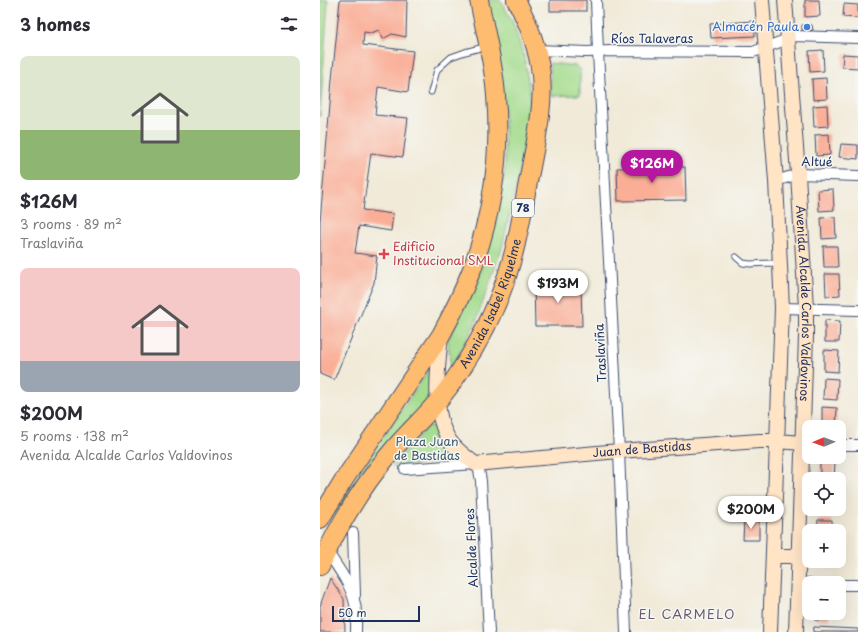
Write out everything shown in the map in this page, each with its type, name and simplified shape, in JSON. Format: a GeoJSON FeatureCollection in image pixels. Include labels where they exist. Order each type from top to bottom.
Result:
{"type":"FeatureCollection","features":[{"type":"Feature","properties":{"kind":"highway"},"geometry":{"type":"LineString","coordinates":[[469,0],[489,48]]}},
{"type":"Feature","properties":{"kind":"highway"},"geometry":{"type":"LineString","coordinates":[[320,519],[343,481],[441,335],[453,312],[472,268],[485,227],[496,165],[498,120],[496,87],[479,0]]}},
{"type":"Feature","properties":{"kind":"highway","name":"Avenida Isabel Riquelme"},"geometry":{"type":"LineString","coordinates":[[323,558],[350,508],[367,483],[393,450],[437,402],[461,369],[475,347],[497,303],[512,259],[517,237],[540,116],[542,89],[537,50],[529,26],[516,0]]}},
{"type":"Feature","properties":{"kind":"main road","name":"Avenida Alcalde Carlos Valdovinos"},"geometry":{"type":"LineString","coordinates":[[762,0],[776,181],[782,308],[770,632]]}},
{"type":"Feature","properties":{"kind":"main road","name":"Avenida Alcalde Carlos Valdovinos"},"geometry":{"type":"LineString","coordinates":[[785,0],[806,308],[806,420]]}},
{"type":"Feature","properties":{"kind":"main road"},"geometry":{"type":"LineString","coordinates":[[441,335],[437,402],[442,423],[455,447],[476,464]]}},
{"type":"Feature","properties":{"kind":"main road","name":"Juan de Bastidas"},"geometry":{"type":"LineString","coordinates":[[476,464],[619,451],[759,441],[802,443]]}},
{"type":"Feature","properties":{"kind":"main road","name":"Avenida Alcalde Carlos Valdovinos"},"geometry":{"type":"LineString","coordinates":[[802,578],[798,556],[805,464]]}},
{"type":"Feature","properties":{"kind":"main road"},"geometry":{"type":"LineString","coordinates":[[773,556],[798,556]]}},
{"type":"Feature","properties":{"kind":"main road","name":"Avenida Alcalde Carlos Valdovinos"},"geometry":{"type":"LineString","coordinates":[[796,632],[802,590]]}},
{"type":"Feature","properties":{"kind":"street","name":"Traslaviña"},"geometry":{"type":"LineString","coordinates":[[596,0],[619,451],[626,632]]}},
{"type":"Feature","properties":{"kind":"street","name":"Ríos Talaveras"},"geometry":{"type":"LineString","coordinates":[[537,50],[587,52],[753,52],[794,36],[858,38]]}},
{"type":"Feature","properties":{"kind":"street","name":"Altué"},"geometry":{"type":"LineString","coordinates":[[776,181],[798,174],[858,176]]}},
{"type":"Feature","properties":{"kind":"street"},"geometry":{"type":"LineString","coordinates":[[782,308],[858,310]]}},
{"type":"Feature","properties":{"kind":"street"},"geometry":{"type":"LineString","coordinates":[[846,444],[858,445]]}},
{"type":"Feature","properties":{"kind":"street","name":"Juan de Bastidas"},"geometry":{"type":"LineString","coordinates":[[404,469],[476,464]]}},
{"type":"Feature","properties":{"kind":"street","name":"Alcalde Flores"},"geometry":{"type":"LineString","coordinates":[[476,464],[481,481],[489,632]]}},
{"type":"Feature","properties":{"kind":"street"},"geometry":{"type":"LineString","coordinates":[[353,533],[356,632]]}},
{"type":"Feature","properties":{"kind":"street"},"geometry":{"type":"LineString","coordinates":[[323,558],[348,584],[355,605]]}},
{"type":"Feature","properties":{"kind":"street"},"geometry":{"type":"LineString","coordinates":[[846,585],[858,585]]}},
{"type":"Feature","properties":{"kind":"lane"},"geometry":{"type":"LineString","coordinates":[[431,92],[437,70],[451,57],[480,48],[489,48]]}},
{"type":"Feature","properties":{"kind":"lane"},"geometry":{"type":"LineString","coordinates":[[736,257],[743,263],[780,264]]}},
{"type":"Feature","properties":{"kind":"green space"},"geometry":{"type":"Polygon","coordinates":[[[320,0],[328,0],[320,117],[320,0]]]}},
{"type":"Feature","properties":{"kind":"green space"},"geometry":{"type":"Polygon","coordinates":[[[486,0],[500,0],[512,20],[524,56],[530,94],[524,150],[502,248],[475,324],[451,369],[448,340],[478,279],[494,229],[505,168],[504,108],[486,0]]]}},
{"type":"Feature","properties":{"kind":"green space"},"geometry":{"type":"Polygon","coordinates":[[[550,63],[576,66],[580,70],[580,95],[551,96],[550,63]]]}},
{"type":"Feature","properties":{"kind":"green space"},"geometry":{"type":"Polygon","coordinates":[[[433,363],[430,398],[363,474],[329,524],[341,501],[433,363]]]}},
{"type":"Feature","properties":{"kind":"green space","name":"Plaza Juan de Bastidas"},"geometry":{"type":"Polygon","coordinates":[[[428,426],[435,426],[442,445],[447,453],[458,462],[392,466],[428,426]]]}},
{"type":"Feature","properties":{"kind":"building"},"geometry":{"type":"Polygon","coordinates":[[[340,0],[407,0],[406,37],[392,34],[383,39],[379,30],[371,33],[364,32],[363,45],[413,51],[408,92],[378,87],[375,115],[408,118],[403,157],[371,153],[363,210],[393,214],[391,231],[359,226],[355,253],[377,256],[374,283],[334,380],[320,374],[320,222],[340,0]]]}},
{"type":"Feature","properties":{"kind":"building"},"geometry":{"type":"Polygon","coordinates":[[[550,0],[586,0],[586,11],[550,11],[550,0]]]}},
{"type":"Feature","properties":{"kind":"building"},"geometry":{"type":"Polygon","coordinates":[[[805,0],[819,0],[820,16],[805,17],[805,0]]]}},
{"type":"Feature","properties":{"kind":"building"},"geometry":{"type":"Polygon","coordinates":[[[844,4],[858,5],[858,18],[843,17],[844,4]]]}},
{"type":"Feature","properties":{"kind":"building"},"geometry":{"type":"Polygon","coordinates":[[[754,21],[755,36],[711,38],[710,24],[754,21]]]}},
{"type":"Feature","properties":{"kind":"building","name":"Almacén Paula"},"geometry":{"type":"Polygon","coordinates":[[[802,25],[812,25],[813,30],[804,31],[802,29],[802,25]]]}},
{"type":"Feature","properties":{"kind":"building"},"geometry":{"type":"Polygon","coordinates":[[[823,50],[824,71],[810,72],[809,51],[823,50]]]}},
{"type":"Feature","properties":{"kind":"building"},"geometry":{"type":"Polygon","coordinates":[[[843,54],[858,55],[858,68],[842,67],[843,54]]]}},
{"type":"Feature","properties":{"kind":"building"},"geometry":{"type":"Polygon","coordinates":[[[826,78],[827,99],[813,100],[812,79],[826,78]]]}},
{"type":"Feature","properties":{"kind":"building"},"geometry":{"type":"Polygon","coordinates":[[[827,105],[828,126],[814,127],[813,106],[827,105]]]}},
{"type":"Feature","properties":{"kind":"building"},"geometry":{"type":"Polygon","coordinates":[[[829,134],[830,155],[816,156],[815,135],[829,134]]]}},
{"type":"Feature","properties":{"kind":"building"},"geometry":{"type":"Polygon","coordinates":[[[841,144],[858,145],[858,159],[839,157],[841,144]]]}},
{"type":"Feature","properties":{"kind":"building"},"geometry":{"type":"Polygon","coordinates":[[[685,167],[686,200],[618,201],[617,168],[685,167]]]}},
{"type":"Feature","properties":{"kind":"building"},"geometry":{"type":"Polygon","coordinates":[[[833,189],[834,210],[819,211],[818,190],[833,189]]]}},
{"type":"Feature","properties":{"kind":"building"},"geometry":{"type":"Polygon","coordinates":[[[835,217],[836,238],[822,239],[821,218],[835,217]]]}},
{"type":"Feature","properties":{"kind":"building"},"geometry":{"type":"Polygon","coordinates":[[[823,246],[837,246],[838,267],[824,267],[823,246]]]}},
{"type":"Feature","properties":{"kind":"building"},"geometry":{"type":"Polygon","coordinates":[[[825,274],[839,274],[840,295],[826,296],[825,274]]]}},
{"type":"Feature","properties":{"kind":"building"},"geometry":{"type":"Polygon","coordinates":[[[534,283],[581,283],[582,326],[535,326],[534,283]]]}},
{"type":"Feature","properties":{"kind":"building"},"geometry":{"type":"Polygon","coordinates":[[[825,320],[840,321],[839,342],[825,342],[825,320]]]}},
{"type":"Feature","properties":{"kind":"building"},"geometry":{"type":"Polygon","coordinates":[[[824,350],[839,351],[838,372],[824,371],[824,350]]]}},
{"type":"Feature","properties":{"kind":"building"},"geometry":{"type":"Polygon","coordinates":[[[824,378],[838,379],[837,400],[823,399],[824,378]]]}},
{"type":"Feature","properties":{"kind":"building"},"geometry":{"type":"Polygon","coordinates":[[[822,407],[837,408],[836,420],[822,420],[822,407]]]}},
{"type":"Feature","properties":{"kind":"building"},"geometry":{"type":"Polygon","coordinates":[[[820,464],[835,464],[834,472],[820,472],[820,464]]]}},
{"type":"Feature","properties":{"kind":"building"},"geometry":{"type":"Polygon","coordinates":[[[744,519],[759,519],[759,540],[743,540],[744,519]]]}},
{"type":"Feature","properties":{"kind":"building"},"geometry":{"type":"Polygon","coordinates":[[[818,520],[832,520],[832,524],[818,524],[818,520]]]}},
{"type":"Feature","properties":{"kind":"building"},"geometry":{"type":"Polygon","coordinates":[[[330,578],[344,599],[345,632],[320,632],[320,606],[330,578]]]}},
{"type":"Feature","properties":{"kind":"building"},"geometry":{"type":"Polygon","coordinates":[[[814,627],[858,629],[858,632],[813,632],[814,627]]]}},
{"type":"Feature","properties":{"kind":"place","name":"Almacén Paula"},"geometry":{"type":"Point","coordinates":[807,27]}},
{"type":"Feature","properties":{"kind":"place","name":"Edificio Institucional SML"},"geometry":{"type":"Point","coordinates":[384,254]}},
{"type":"Feature","properties":{"kind":"district","name":"EL CARMELO"},"geometry":{"type":"Point","coordinates":[687,614]}}]}
